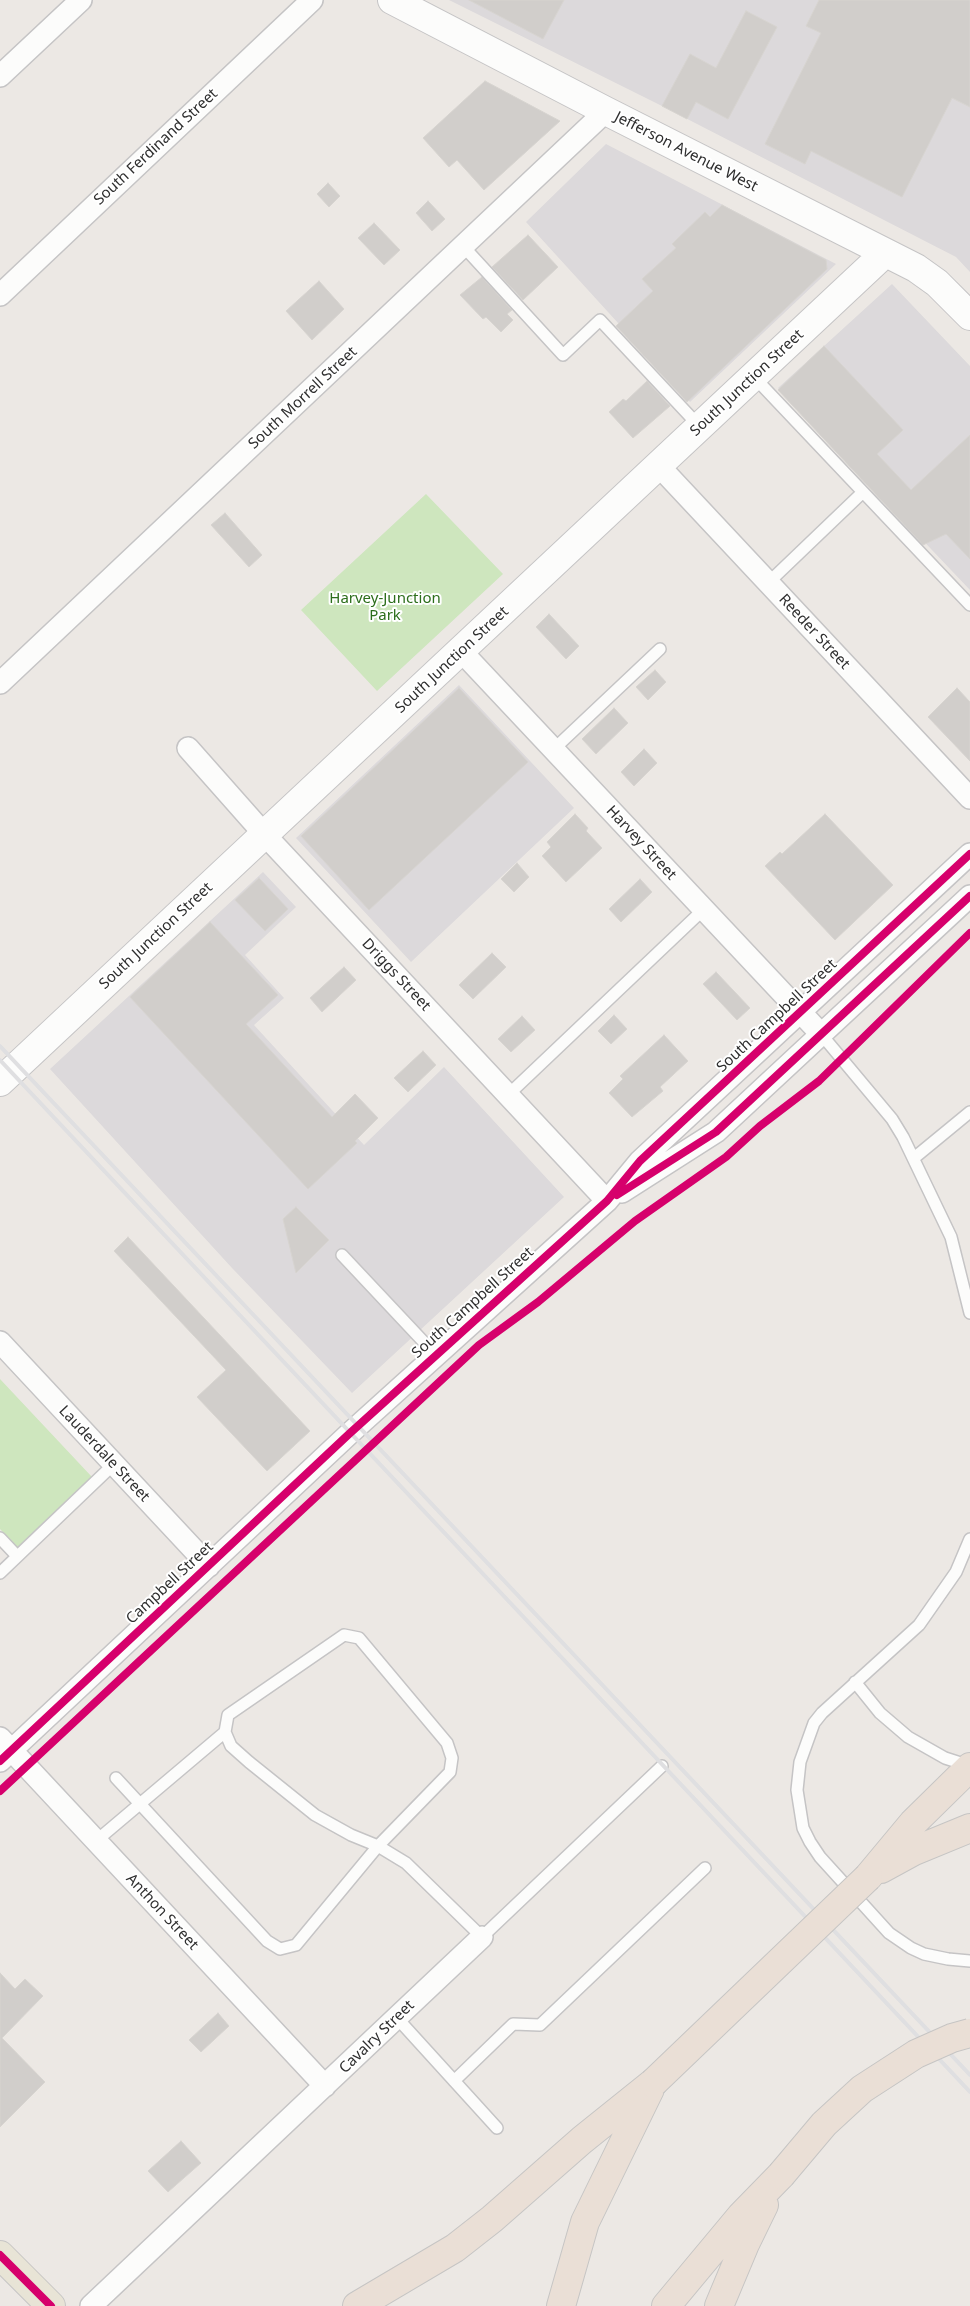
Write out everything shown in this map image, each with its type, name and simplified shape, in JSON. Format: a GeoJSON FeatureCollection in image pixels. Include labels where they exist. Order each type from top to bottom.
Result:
{"type":"FeatureCollection","features":[{"type":"Feature","properties":{"kind":"highway"},"geometry":{"type":"LineString","coordinates":[[357,2306],[462,2242],[492,2219],[582,2140],[653,2083],[868,1877],[912,1823],[970,1767]]}},
{"type":"Feature","properties":{"kind":"highway"},"geometry":{"type":"LineString","coordinates":[[868,1877],[914,1851],[970,1828]]}},
{"type":"Feature","properties":{"kind":"highway"},"geometry":{"type":"LineString","coordinates":[[666,2306],[741,2216],[781,2174],[824,2124],[862,2089],[916,2054],[952,2038],[970,2033]]}},
{"type":"Feature","properties":{"kind":"highway"},"geometry":{"type":"LineString","coordinates":[[561,2306],[586,2222],[653,2083]]}},
{"type":"Feature","properties":{"kind":"highway"},"geometry":{"type":"LineString","coordinates":[[719,2306],[745,2244],[781,2174]]}},
{"type":"Feature","properties":{"kind":"main road"},"geometry":{"type":"LineString","coordinates":[[0,2255],[51,2306]]}},
{"type":"Feature","properties":{"kind":"street"},"geometry":{"type":"LineString","coordinates":[[0,76],[81,0]]}},
{"type":"Feature","properties":{"kind":"street","name":"South Ferdinand Street"},"geometry":{"type":"LineString","coordinates":[[0,295],[312,0]]}},
{"type":"Feature","properties":{"kind":"street","name":"Jefferson Avenue West"},"geometry":{"type":"LineString","coordinates":[[392,0],[916,268],[937,283],[970,316]]}},
{"type":"Feature","properties":{"kind":"street","name":"South Morrell Street"},"geometry":{"type":"LineString","coordinates":[[0,683],[606,111]]}},
{"type":"Feature","properties":{"kind":"street","name":"South Junction Street"},"geometry":{"type":"LineString","coordinates":[[9,1074],[885,253]]}},
{"type":"Feature","properties":{"kind":"street","name":"Reeder Street"},"geometry":{"type":"LineString","coordinates":[[659,466],[970,798]]}},
{"type":"Feature","properties":{"kind":"street","name":"Harvey Street"},"geometry":{"type":"LineString","coordinates":[[461,651],[821,1034]]}},
{"type":"Feature","properties":{"kind":"street","name":"Driggs Street"},"geometry":{"type":"LineString","coordinates":[[188,748],[265,835],[607,1201]]}},
{"type":"Feature","properties":{"kind":"street","name":"South Campbell Street"},"geometry":{"type":"LineString","coordinates":[[358,1426],[435,1354],[607,1201],[640,1161],[970,854]]}},
{"type":"Feature","properties":{"kind":"street","name":"South Campbell Street"},"geometry":{"type":"LineString","coordinates":[[607,1201],[716,1132],[970,896]]}},
{"type":"Feature","properties":{"kind":"street","name":"Lauderdale Street"},"geometry":{"type":"LineString","coordinates":[[0,1342],[208,1566]]}},
{"type":"Feature","properties":{"kind":"street","name":"Campbell Street"},"geometry":{"type":"LineString","coordinates":[[4,1750],[208,1566],[358,1426]]}},
{"type":"Feature","properties":{"kind":"street","name":"Anthon Street"},"geometry":{"type":"LineString","coordinates":[[4,1750],[96,1840],[325,2086]]}},
{"type":"Feature","properties":{"kind":"street","name":"Cavalry Street"},"geometry":{"type":"LineString","coordinates":[[91,2306],[482,1937]]}},
{"type":"Feature","properties":{"kind":"lane"},"geometry":{"type":"LineString","coordinates":[[463,246],[563,355],[600,320],[700,427]]}},
{"type":"Feature","properties":{"kind":"lane"},"geometry":{"type":"LineString","coordinates":[[754,377],[970,605]]}},
{"type":"Feature","properties":{"kind":"lane"},"geometry":{"type":"LineString","coordinates":[[768,582],[863,492]]}},
{"type":"Feature","properties":{"kind":"lane"},"geometry":{"type":"LineString","coordinates":[[554,749],[660,650]]}},
{"type":"Feature","properties":{"kind":"lane"},"geometry":{"type":"LineString","coordinates":[[508,1095],[704,909]]}},
{"type":"Feature","properties":{"kind":"lane"},"geometry":{"type":"LineString","coordinates":[[821,1034],[892,1119],[914,1158],[951,1238],[970,1312]]}},
{"type":"Feature","properties":{"kind":"lane"},"geometry":{"type":"LineString","coordinates":[[914,1158],[970,1112]]}},
{"type":"Feature","properties":{"kind":"lane"},"geometry":{"type":"LineString","coordinates":[[342,1255],[435,1354]]}},
{"type":"Feature","properties":{"kind":"lane"},"geometry":{"type":"LineString","coordinates":[[0,1573],[114,1464]]}},
{"type":"Feature","properties":{"kind":"lane"},"geometry":{"type":"LineString","coordinates":[[0,1538],[17,1556]]}},
{"type":"Feature","properties":{"kind":"lane"},"geometry":{"type":"LineString","coordinates":[[970,1539],[956,1572],[931,1609],[905,1638],[822,1712],[809,1734],[800,1762],[798,1782],[798,1802],[803,1828],[810,1842],[820,1857],[870,1914],[899,1942],[924,1954],[970,1961]]}},
{"type":"Feature","properties":{"kind":"lane"},"geometry":{"type":"LineString","coordinates":[[116,1778],[267,1941],[280,1949],[296,1945],[378,1846],[450,1772],[452,1758],[447,1743],[359,1638],[344,1634],[333,1641],[228,1715],[225,1732],[231,1746],[248,1762],[315,1815],[351,1835],[378,1846],[406,1863],[482,1937]]}},
{"type":"Feature","properties":{"kind":"lane"},"geometry":{"type":"LineString","coordinates":[[855,1682],[880,1712],[908,1737],[945,1758],[970,1767]]}},
{"type":"Feature","properties":{"kind":"lane"},"geometry":{"type":"LineString","coordinates":[[96,1840],[138,1802],[225,1732]]}},
{"type":"Feature","properties":{"kind":"lane","name":"Cavalry Street"},"geometry":{"type":"LineString","coordinates":[[482,1937],[662,1766]]}},
{"type":"Feature","properties":{"kind":"lane"},"geometry":{"type":"LineString","coordinates":[[454,2081],[513,2024],[540,2025],[705,1868]]}},
{"type":"Feature","properties":{"kind":"lane"},"geometry":{"type":"LineString","coordinates":[[397,2018],[497,2128]]}},
{"type":"Feature","properties":{"kind":"shaded area"},"geometry":{"type":"Polygon","coordinates":[[[449,0],[970,0],[970,272],[956,257],[662,106],[449,0]]]}},
{"type":"Feature","properties":{"kind":"shaded area"},"geometry":{"type":"Polygon","coordinates":[[[606,144],[836,264],[690,402],[526,222],[606,144]]]}},
{"type":"Feature","properties":{"kind":"shaded area"},"geometry":{"type":"Polygon","coordinates":[[[892,284],[970,366],[970,590],[778,388],[892,284]]]}},
{"type":"Feature","properties":{"kind":"shaded area"},"geometry":{"type":"Polygon","coordinates":[[[459,685],[574,808],[411,962],[296,838],[459,685]]]}},
{"type":"Feature","properties":{"kind":"shaded area"},"geometry":{"type":"Polygon","coordinates":[[[263,872],[296,907],[245,955],[284,998],[254,1025],[364,1145],[444,1067],[564,1197],[352,1393],[232,1268],[50,1069],[263,872]]]}},
{"type":"Feature","properties":{"kind":"green space","name":"Harvey-Junction Park"},"geometry":{"type":"Polygon","coordinates":[[[426,494],[503,574],[377,691],[301,610],[426,494]]]}},
{"type":"Feature","properties":{"kind":"green space"},"geometry":{"type":"Polygon","coordinates":[[[0,1379],[92,1477],[18,1548],[0,1529],[0,1379]]]}},
{"type":"Feature","properties":{"kind":"building"},"geometry":{"type":"Polygon","coordinates":[[[469,0],[564,0],[543,39],[469,0]]]}},
{"type":"Feature","properties":{"kind":"building"},"geometry":{"type":"Polygon","coordinates":[[[819,0],[970,0],[970,107],[952,98],[902,197],[811,151],[805,164],[765,144],[821,33],[806,26],[819,0]]]}},
{"type":"Feature","properties":{"kind":"building"},"geometry":{"type":"Polygon","coordinates":[[[746,11],[777,27],[728,119],[696,102],[687,119],[662,106],[690,54],[716,68],[746,11]]]}},
{"type":"Feature","properties":{"kind":"building"},"geometry":{"type":"Polygon","coordinates":[[[485,81],[560,121],[484,190],[457,160],[449,167],[423,138],[485,81]]]}},
{"type":"Feature","properties":{"kind":"building"},"geometry":{"type":"Polygon","coordinates":[[[328,183],[340,196],[329,207],[317,194],[328,183]]]}},
{"type":"Feature","properties":{"kind":"building"},"geometry":{"type":"Polygon","coordinates":[[[428,201],[445,219],[432,231],[416,213],[428,201]]]}},
{"type":"Feature","properties":{"kind":"building"},"geometry":{"type":"Polygon","coordinates":[[[722,205],[826,260],[827,269],[687,402],[616,326],[653,291],[642,279],[676,248],[672,244],[705,212],[710,217],[722,205]]]}},
{"type":"Feature","properties":{"kind":"building"},"geometry":{"type":"Polygon","coordinates":[[[374,223],[400,250],[384,265],[358,238],[374,223]]]}},
{"type":"Feature","properties":{"kind":"building"},"geometry":{"type":"Polygon","coordinates":[[[528,235],[558,267],[523,300],[492,267],[528,235]]]}},
{"type":"Feature","properties":{"kind":"building"},"geometry":{"type":"Polygon","coordinates":[[[482,277],[512,310],[507,314],[513,320],[501,332],[486,317],[483,319],[460,295],[482,277]]]}},
{"type":"Feature","properties":{"kind":"building"},"geometry":{"type":"Polygon","coordinates":[[[319,281],[344,309],[312,340],[286,311],[319,281]]]}},
{"type":"Feature","properties":{"kind":"building"},"geometry":{"type":"Polygon","coordinates":[[[824,346],[903,430],[877,454],[911,490],[970,435],[970,559],[946,534],[923,545],[778,390],[824,346]]]}},
{"type":"Feature","properties":{"kind":"building"},"geometry":{"type":"Polygon","coordinates":[[[647,381],[670,406],[633,438],[609,412],[623,399],[626,401],[647,381]]]}},
{"type":"Feature","properties":{"kind":"building"},"geometry":{"type":"Polygon","coordinates":[[[225,513],[262,555],[249,567],[211,525],[225,513]]]}},
{"type":"Feature","properties":{"kind":"building"},"geometry":{"type":"Polygon","coordinates":[[[549,614],[579,646],[566,659],[536,627],[549,614]]]}},
{"type":"Feature","properties":{"kind":"building"},"geometry":{"type":"Polygon","coordinates":[[[655,670],[666,682],[648,700],[636,687],[655,670]]]}},
{"type":"Feature","properties":{"kind":"building"},"geometry":{"type":"Polygon","coordinates":[[[459,688],[528,762],[369,910],[301,836],[459,688]]]}},
{"type":"Feature","properties":{"kind":"building"},"geometry":{"type":"Polygon","coordinates":[[[957,688],[970,702],[970,761],[928,717],[957,688]]]}},
{"type":"Feature","properties":{"kind":"building"},"geometry":{"type":"Polygon","coordinates":[[[614,708],[628,723],[596,754],[582,739],[614,708]]]}},
{"type":"Feature","properties":{"kind":"building"},"geometry":{"type":"Polygon","coordinates":[[[644,749],[657,763],[634,786],[621,772],[644,749]]]}},
{"type":"Feature","properties":{"kind":"building"},"geometry":{"type":"Polygon","coordinates":[[[575,814],[588,828],[586,831],[602,848],[566,882],[542,856],[551,847],[547,842],[575,814]]]}},
{"type":"Feature","properties":{"kind":"building"},"geometry":{"type":"Polygon","coordinates":[[[825,814],[893,885],[835,940],[765,866],[780,852],[782,854],[825,814]]]}},
{"type":"Feature","properties":{"kind":"building"},"geometry":{"type":"Polygon","coordinates":[[[517,863],[529,877],[514,892],[501,879],[517,863]]]}},
{"type":"Feature","properties":{"kind":"building"},"geometry":{"type":"Polygon","coordinates":[[[259,878],[288,909],[265,931],[235,900],[259,878]]]}},
{"type":"Feature","properties":{"kind":"building"},"geometry":{"type":"Polygon","coordinates":[[[640,879],[652,892],[621,922],[609,909],[640,879]]]}},
{"type":"Feature","properties":{"kind":"building"},"geometry":{"type":"Polygon","coordinates":[[[210,922],[278,995],[246,1024],[332,1117],[355,1094],[378,1118],[355,1141],[357,1143],[308,1189],[130,997],[210,922]]]}},
{"type":"Feature","properties":{"kind":"building"},"geometry":{"type":"Polygon","coordinates":[[[492,953],[506,967],[473,999],[459,985],[492,953]]]}},
{"type":"Feature","properties":{"kind":"building"},"geometry":{"type":"Polygon","coordinates":[[[344,967],[356,980],[322,1012],[310,998],[344,967]]]}},
{"type":"Feature","properties":{"kind":"building"},"geometry":{"type":"Polygon","coordinates":[[[716,972],[750,1008],[737,1020],[703,984],[716,972]]]}},
{"type":"Feature","properties":{"kind":"building"},"geometry":{"type":"Polygon","coordinates":[[[614,1015],[627,1029],[611,1044],[598,1031],[614,1015]]]}},
{"type":"Feature","properties":{"kind":"building"},"geometry":{"type":"Polygon","coordinates":[[[522,1016],[535,1030],[511,1052],[498,1039],[522,1016]]]}},
{"type":"Feature","properties":{"kind":"building"},"geometry":{"type":"Polygon","coordinates":[[[664,1035],[688,1061],[660,1087],[663,1091],[632,1117],[609,1093],[623,1079],[620,1076],[664,1035]]]}},
{"type":"Feature","properties":{"kind":"building"},"geometry":{"type":"Polygon","coordinates":[[[423,1051],[436,1065],[408,1092],[394,1078],[423,1051]]]}},
{"type":"Feature","properties":{"kind":"building"},"geometry":{"type":"Polygon","coordinates":[[[296,1207],[329,1240],[296,1273],[283,1219],[296,1207]]]}},
{"type":"Feature","properties":{"kind":"building"},"geometry":{"type":"Polygon","coordinates":[[[128,1237],[310,1431],[267,1471],[197,1397],[226,1370],[114,1251],[128,1237]]]}},
{"type":"Feature","properties":{"kind":"building"},"geometry":{"type":"Polygon","coordinates":[[[0,1973],[15,1989],[25,1979],[43,1996],[2,2038],[45,2082],[0,2127],[0,1973]]]}},
{"type":"Feature","properties":{"kind":"building"},"geometry":{"type":"Polygon","coordinates":[[[218,2013],[229,2026],[201,2052],[189,2040],[218,2013]]]}},
{"type":"Feature","properties":{"kind":"building"},"geometry":{"type":"Polygon","coordinates":[[[181,2141],[201,2163],[168,2192],[148,2171],[181,2141]]]}},
{"type":"Feature","properties":{"kind":"railway"},"geometry":{"type":"LineString","coordinates":[[0,1046],[970,2075]]}},
{"type":"Feature","properties":{"kind":"railway"},"geometry":{"type":"LineString","coordinates":[[0,1060],[970,2092]]}},
{"type":"Feature","properties":{"kind":"cycle path"},"geometry":{"type":"LineString","coordinates":[[0,1761],[349,1434],[607,1201],[640,1161],[970,854]]}},
{"type":"Feature","properties":{"kind":"cycle path"},"geometry":{"type":"LineString","coordinates":[[617,1195],[716,1132],[970,896]]}},
{"type":"Feature","properties":{"kind":"cycle path"},"geometry":{"type":"LineString","coordinates":[[0,1791],[479,1345],[538,1302],[635,1221],[726,1157],[760,1126],[819,1081],[970,933]]}},
{"type":"Feature","properties":{"kind":"cycle path"},"geometry":{"type":"LineString","coordinates":[[0,2255],[51,2306]]}}]}
